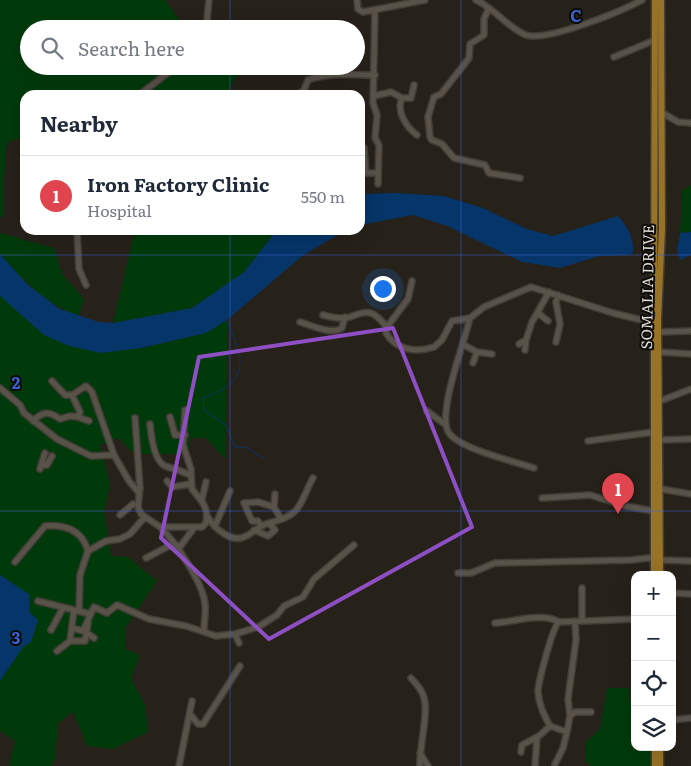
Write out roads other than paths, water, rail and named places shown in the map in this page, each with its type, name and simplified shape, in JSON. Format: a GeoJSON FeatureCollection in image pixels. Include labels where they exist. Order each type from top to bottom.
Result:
{"type":"FeatureCollection","features":[{"type":"Feature","properties":{"kind":"main road","name":"SOMALIA DRIVE"},"geometry":{"type":"LineString","coordinates":[[655,0],[654,511],[660,571]]}},
{"type":"Feature","properties":{"kind":"main road","name":"SOMALIA DRIVE"},"geometry":{"type":"LineString","coordinates":[[655,571],[658,558],[661,489],[659,332],[661,0]]}},
{"type":"Feature","properties":{"kind":"main road"},"geometry":{"type":"LineString","coordinates":[[655,751],[655,766]]}},
{"type":"Feature","properties":{"kind":"main road"},"geometry":{"type":"LineString","coordinates":[[660,751],[660,766]]}},
{"type":"Feature","properties":{"kind":"street"},"geometry":{"type":"LineString","coordinates":[[207,20],[209,0]]}},
{"type":"Feature","properties":{"kind":"street"},"geometry":{"type":"LineString","coordinates":[[357,0],[360,11],[375,11],[425,0]]}},
{"type":"Feature","properties":{"kind":"street"},"geometry":{"type":"LineString","coordinates":[[476,0],[523,34],[539,37],[569,29],[642,0]]}},
{"type":"Feature","properties":{"kind":"street"},"geometry":{"type":"LineString","coordinates":[[489,8],[484,19],[484,35],[470,44],[469,58],[441,94],[434,97],[428,116],[430,137],[432,140],[442,144],[454,158],[479,162],[484,165],[489,173],[520,178]]}},
{"type":"Feature","properties":{"kind":"street"},"geometry":{"type":"LineString","coordinates":[[375,11],[374,96],[377,115],[375,135],[379,145],[378,184]]}},
{"type":"Feature","properties":{"kind":"street"},"geometry":{"type":"LineString","coordinates":[[614,57],[655,40]]}},
{"type":"Feature","properties":{"kind":"street"},"geometry":{"type":"LineString","coordinates":[[146,90],[165,75]]}},
{"type":"Feature","properties":{"kind":"street"},"geometry":{"type":"LineString","coordinates":[[304,90],[308,80],[324,75]]}},
{"type":"Feature","properties":{"kind":"street"},"geometry":{"type":"LineString","coordinates":[[342,75],[375,75]]}},
{"type":"Feature","properties":{"kind":"street"},"geometry":{"type":"LineString","coordinates":[[374,96],[391,92],[402,98],[411,98],[414,85]]}},
{"type":"Feature","properties":{"kind":"street"},"geometry":{"type":"LineString","coordinates":[[402,98],[399,104],[400,113],[417,136]]}},
{"type":"Feature","properties":{"kind":"street"},"geometry":{"type":"LineString","coordinates":[[661,112],[678,122],[691,123]]}},
{"type":"Feature","properties":{"kind":"street"},"geometry":{"type":"LineString","coordinates":[[365,171],[369,174],[378,173]]}},
{"type":"Feature","properties":{"kind":"street"},"geometry":{"type":"LineString","coordinates":[[77,235],[79,269],[86,285]]}},
{"type":"Feature","properties":{"kind":"street"},"geometry":{"type":"LineString","coordinates":[[412,281],[408,299],[387,327],[386,333],[402,348],[421,350],[434,348],[452,321],[470,318],[484,307],[525,288],[537,288],[613,313],[654,323]]}},
{"type":"Feature","properties":{"kind":"street"},"geometry":{"type":"LineString","coordinates":[[525,350],[532,322],[549,292]]}},
{"type":"Feature","properties":{"kind":"street"},"geometry":{"type":"LineString","coordinates":[[556,342],[560,324],[556,302],[558,295]]}},
{"type":"Feature","properties":{"kind":"street"},"geometry":{"type":"LineString","coordinates":[[323,315],[345,317],[359,312],[368,312],[375,314],[387,327]]}},
{"type":"Feature","properties":{"kind":"street"},"geometry":{"type":"LineString","coordinates":[[538,313],[548,321]]}},
{"type":"Feature","properties":{"kind":"street"},"geometry":{"type":"LineString","coordinates":[[300,322],[328,331],[338,330],[342,328],[345,317]]}},
{"type":"Feature","properties":{"kind":"street"},"geometry":{"type":"LineString","coordinates":[[470,318],[464,345],[447,400],[446,426],[449,433],[460,442],[534,468]]}},
{"type":"Feature","properties":{"kind":"street"},"geometry":{"type":"LineString","coordinates":[[659,332],[691,331]]}},
{"type":"Feature","properties":{"kind":"street"},"geometry":{"type":"LineString","coordinates":[[520,344],[526,340]]}},
{"type":"Feature","properties":{"kind":"street"},"geometry":{"type":"LineString","coordinates":[[464,345],[477,352],[492,354]]}},
{"type":"Feature","properties":{"kind":"street"},"geometry":{"type":"LineString","coordinates":[[473,363],[477,352]]}},
{"type":"Feature","properties":{"kind":"street"},"geometry":{"type":"LineString","coordinates":[[659,352],[691,354]]}},
{"type":"Feature","properties":{"kind":"street"},"geometry":{"type":"LineString","coordinates":[[52,380],[65,395],[72,396],[84,387],[90,388],[114,456],[129,481],[139,493]]}},
{"type":"Feature","properties":{"kind":"street"},"geometry":{"type":"LineString","coordinates":[[0,388],[15,400],[33,421],[58,439],[85,453],[114,456]]}},
{"type":"Feature","properties":{"kind":"street"},"geometry":{"type":"LineString","coordinates":[[660,401],[691,389]]}},
{"type":"Feature","properties":{"kind":"street"},"geometry":{"type":"LineString","coordinates":[[72,396],[80,412],[78,417]]}},
{"type":"Feature","properties":{"kind":"street"},"geometry":{"type":"LineString","coordinates":[[185,410],[185,454],[191,472],[193,491],[202,499]]}},
{"type":"Feature","properties":{"kind":"street"},"geometry":{"type":"LineString","coordinates":[[427,410],[446,426]]}},
{"type":"Feature","properties":{"kind":"street"},"geometry":{"type":"LineString","coordinates":[[33,421],[45,412],[51,412],[60,420],[70,416],[89,421]]}},
{"type":"Feature","properties":{"kind":"street"},"geometry":{"type":"LineString","coordinates":[[170,417],[175,435],[185,435]]}},
{"type":"Feature","properties":{"kind":"street"},"geometry":{"type":"LineString","coordinates":[[135,418],[138,507],[144,518],[160,527],[178,547],[204,600],[204,632]]}},
{"type":"Feature","properties":{"kind":"street"},"geometry":{"type":"LineString","coordinates":[[150,424],[154,448],[160,462],[166,467],[191,472]]}},
{"type":"Feature","properties":{"kind":"street"},"geometry":{"type":"LineString","coordinates":[[588,441],[654,432]]}},
{"type":"Feature","properties":{"kind":"street"},"geometry":{"type":"LineString","coordinates":[[660,440],[691,439]]}},
{"type":"Feature","properties":{"kind":"street"},"geometry":{"type":"LineString","coordinates":[[44,453],[41,467],[47,464],[52,456]]}},
{"type":"Feature","properties":{"kind":"street"},"geometry":{"type":"LineString","coordinates":[[191,472],[194,463]]}},
{"type":"Feature","properties":{"kind":"street"},"geometry":{"type":"LineString","coordinates":[[206,482],[202,499],[206,512],[214,526],[226,535],[237,538],[246,536],[261,526],[281,519],[297,510],[313,478]]}},
{"type":"Feature","properties":{"kind":"street"},"geometry":{"type":"LineString","coordinates":[[167,481],[172,487],[191,484]]}},
{"type":"Feature","properties":{"kind":"street"},"geometry":{"type":"LineString","coordinates":[[661,489],[691,494]]}},
{"type":"Feature","properties":{"kind":"street"},"geometry":{"type":"LineString","coordinates":[[214,526],[230,491]]}},
{"type":"Feature","properties":{"kind":"street"},"geometry":{"type":"LineString","coordinates":[[275,494],[274,506],[281,519]]}},
{"type":"Feature","properties":{"kind":"street"},"geometry":{"type":"LineString","coordinates":[[542,498],[590,495],[625,506],[654,511]]}},
{"type":"Feature","properties":{"kind":"street"},"geometry":{"type":"LineString","coordinates":[[261,526],[258,521],[252,521],[244,503],[258,502],[274,506]]}},
{"type":"Feature","properties":{"kind":"street"},"geometry":{"type":"LineString","coordinates":[[120,515],[133,504]]}},
{"type":"Feature","properties":{"kind":"street"},"geometry":{"type":"LineString","coordinates":[[202,527],[206,523],[206,512]]}},
{"type":"Feature","properties":{"kind":"street"},"geometry":{"type":"LineString","coordinates":[[70,641],[77,610],[80,575],[88,551],[106,541],[120,539],[130,534],[144,518]]}},
{"type":"Feature","properties":{"kind":"street"},"geometry":{"type":"LineString","coordinates":[[254,530],[268,536],[275,530],[269,523]]}},
{"type":"Feature","properties":{"kind":"street"},"geometry":{"type":"LineString","coordinates":[[14,562],[44,526],[68,527],[81,536],[88,551]]}},
{"type":"Feature","properties":{"kind":"street"},"geometry":{"type":"LineString","coordinates":[[160,527],[194,528],[214,526]]}},
{"type":"Feature","properties":{"kind":"street"},"geometry":{"type":"LineString","coordinates":[[178,547],[194,528]]}},
{"type":"Feature","properties":{"kind":"street"},"geometry":{"type":"LineString","coordinates":[[72,628],[83,631],[90,614],[96,607],[107,614],[117,605],[149,619],[216,636],[236,634],[258,627],[277,615],[284,606],[302,597],[314,579],[354,545]]}},
{"type":"Feature","properties":{"kind":"street"},"geometry":{"type":"LineString","coordinates":[[146,558],[169,546],[178,547]]}},
{"type":"Feature","properties":{"kind":"street"},"geometry":{"type":"LineString","coordinates":[[458,573],[470,573],[495,563],[588,562],[658,558],[691,561]]}},
{"type":"Feature","properties":{"kind":"street"},"geometry":{"type":"LineString","coordinates":[[582,588],[582,620]]}},
{"type":"Feature","properties":{"kind":"street"},"geometry":{"type":"LineString","coordinates":[[676,594],[691,594]]}},
{"type":"Feature","properties":{"kind":"street"},"geometry":{"type":"LineString","coordinates":[[38,601],[90,614]]}},
{"type":"Feature","properties":{"kind":"street"},"geometry":{"type":"LineString","coordinates":[[51,630],[63,608]]}},
{"type":"Feature","properties":{"kind":"street"},"geometry":{"type":"LineString","coordinates":[[495,623],[540,618],[551,618],[559,622],[631,619]]}},
{"type":"Feature","properties":{"kind":"street"},"geometry":{"type":"LineString","coordinates":[[57,651],[70,641],[84,642],[88,633],[87,621]]}},
{"type":"Feature","properties":{"kind":"street"},"geometry":{"type":"LineString","coordinates":[[555,764],[563,748],[570,716],[568,699],[576,640],[574,621]]}},
{"type":"Feature","properties":{"kind":"street"},"geometry":{"type":"LineString","coordinates":[[559,622],[554,626],[546,662],[539,680],[541,708],[550,726],[567,732]]}},
{"type":"Feature","properties":{"kind":"street"},"geometry":{"type":"LineString","coordinates":[[88,633],[94,638]]}},
{"type":"Feature","properties":{"kind":"street"},"geometry":{"type":"LineString","coordinates":[[236,634],[239,643]]}},
{"type":"Feature","properties":{"kind":"street"},"geometry":{"type":"LineString","coordinates":[[190,714],[198,724],[203,724],[240,666]]}},
{"type":"Feature","properties":{"kind":"street"},"geometry":{"type":"LineString","coordinates":[[411,678],[420,688],[425,702],[420,766]]}},
{"type":"Feature","properties":{"kind":"street"},"geometry":{"type":"LineString","coordinates":[[180,766],[192,701]]}},
{"type":"Feature","properties":{"kind":"street"},"geometry":{"type":"LineString","coordinates":[[570,716],[578,711],[591,712]]}},
{"type":"Feature","properties":{"kind":"street"},"geometry":{"type":"LineString","coordinates":[[676,720],[691,718]]}},
{"type":"Feature","properties":{"kind":"street"},"geometry":{"type":"LineString","coordinates":[[520,752],[522,745],[537,738],[550,726]]}},
{"type":"Feature","properties":{"kind":"street"},"geometry":{"type":"LineString","coordinates":[[535,766],[537,738]]}},
{"type":"Feature","properties":{"kind":"street"},"geometry":{"type":"LineString","coordinates":[[420,752],[428,766]]}},
{"type":"Feature","properties":{"kind":"water"},"geometry":{"type":"Polygon","coordinates":[[[397,193],[444,196],[483,208],[527,229],[553,236],[618,216],[630,233],[633,253],[599,256],[560,268],[522,262],[447,226],[413,215],[365,224],[365,194],[397,193]]]}},
{"type":"Feature","properties":{"kind":"water"},"geometry":{"type":"Polygon","coordinates":[[[691,232],[691,255],[680,260],[677,251],[680,233],[691,232]]]}},
{"type":"Feature","properties":{"kind":"water"},"geometry":{"type":"Polygon","coordinates":[[[273,235],[338,235],[302,256],[227,320],[206,333],[141,348],[101,353],[69,346],[44,335],[0,296],[0,254],[28,285],[60,309],[99,322],[113,323],[192,308],[244,272],[273,235]]]}},
{"type":"Feature","properties":{"kind":"water"},"geometry":{"type":"Polygon","coordinates":[[[0,575],[30,595],[29,612],[38,620],[31,642],[23,647],[0,681],[0,575]]]}},
{"type":"Feature","properties":{"kind":"waterway"},"geometry":{"type":"LineString","coordinates":[[226,319],[237,346],[240,367],[237,376],[230,384],[203,398],[204,410],[226,425],[235,447],[246,447],[264,459]]}},
{"type":"Feature","properties":{"kind":"place","name":"Iron Factory Clinic"},"geometry":{"type":"Point","coordinates":[618,514]}}]}
